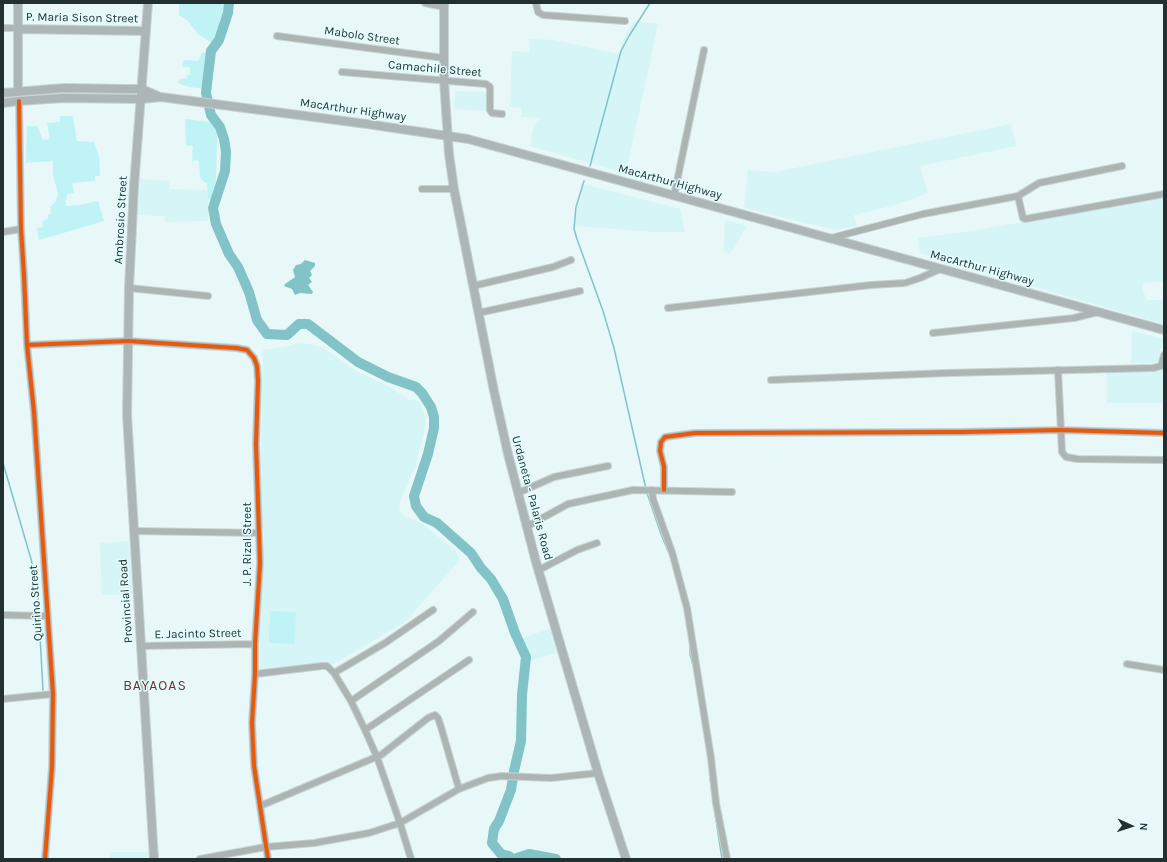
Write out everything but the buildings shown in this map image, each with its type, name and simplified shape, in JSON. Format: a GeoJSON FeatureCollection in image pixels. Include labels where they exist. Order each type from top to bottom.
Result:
{"type":"FeatureCollection","features":[{"type":"Feature","properties":{"kind":"main road"},"geometry":{"type":"LineString","coordinates":[[18,3],[18,91]]}},
{"type":"Feature","properties":{"kind":"main road","name":"Ambrosio Street"},"geometry":{"type":"LineString","coordinates":[[128,341],[134,186],[142,99],[148,3]]}},
{"type":"Feature","properties":{"kind":"main road","name":"Urdaneta - Palaris Road"},"geometry":{"type":"LineString","coordinates":[[444,5],[444,81],[454,189],[495,398],[526,527],[598,773],[626,859]]}},
{"type":"Feature","properties":{"kind":"main road","name":"P. Maria Sison Street"},"geometry":{"type":"LineString","coordinates":[[18,29],[146,31]]}},
{"type":"Feature","properties":{"kind":"main road"},"geometry":{"type":"LineString","coordinates":[[137,31],[141,38],[138,74],[143,79]]}},
{"type":"Feature","properties":{"kind":"main road","name":"MacArthur Highway"},"geometry":{"type":"LineString","coordinates":[[3,93],[64,88],[142,89],[161,97],[448,135],[492,145],[1164,330]]}},
{"type":"Feature","properties":{"kind":"main road"},"geometry":{"type":"LineString","coordinates":[[86,88],[86,98]]}},
{"type":"Feature","properties":{"kind":"main road","name":"MacArthur Highway"},"geometry":{"type":"LineString","coordinates":[[3,103],[86,98],[142,99],[161,97]]}},
{"type":"Feature","properties":{"kind":"main road","name":"Provincial Road"},"geometry":{"type":"LineString","coordinates":[[128,341],[127,415],[154,859]]}},
{"type":"Feature","properties":{"kind":"street"},"geometry":{"type":"LineString","coordinates":[[425,3],[444,5]]}},
{"type":"Feature","properties":{"kind":"street"},"geometry":{"type":"LineString","coordinates":[[536,3],[538,12],[543,15],[626,21]]}},
{"type":"Feature","properties":{"kind":"street"},"geometry":{"type":"LineString","coordinates":[[3,28],[18,29]]}},
{"type":"Feature","properties":{"kind":"street","name":"Mabolo Street"},"geometry":{"type":"LineString","coordinates":[[277,36],[444,58]]}},
{"type":"Feature","properties":{"kind":"street"},"geometry":{"type":"LineString","coordinates":[[674,196],[704,50]]}},
{"type":"Feature","properties":{"kind":"street","name":"Camachile Street"},"geometry":{"type":"LineString","coordinates":[[342,72],[488,84],[490,87],[490,110],[492,113],[502,114]]}},
{"type":"Feature","properties":{"kind":"street","name":"Quirino Street"},"geometry":{"type":"LineString","coordinates":[[19,101],[21,229],[27,346],[34,412],[52,694],[52,767],[45,859]]}},
{"type":"Feature","properties":{"kind":"street"},"geometry":{"type":"LineString","coordinates":[[831,238],[924,214],[1018,196],[1040,183],[1122,166]]}},
{"type":"Feature","properties":{"kind":"street"},"geometry":{"type":"LineString","coordinates":[[422,189],[454,189]]}},
{"type":"Feature","properties":{"kind":"street"},"geometry":{"type":"LineString","coordinates":[[1018,196],[1023,218],[1025,219],[1164,194]]}},
{"type":"Feature","properties":{"kind":"street"},"geometry":{"type":"LineString","coordinates":[[3,232],[21,229]]}},
{"type":"Feature","properties":{"kind":"street"},"geometry":{"type":"LineString","coordinates":[[473,286],[553,267],[571,260]]}},
{"type":"Feature","properties":{"kind":"street"},"geometry":{"type":"LineString","coordinates":[[668,308],[871,285],[905,283],[940,269]]}},
{"type":"Feature","properties":{"kind":"street"},"geometry":{"type":"LineString","coordinates":[[129,288],[208,296]]}},
{"type":"Feature","properties":{"kind":"street"},"geometry":{"type":"LineString","coordinates":[[478,313],[580,291]]}},
{"type":"Feature","properties":{"kind":"street"},"geometry":{"type":"LineString","coordinates":[[933,333],[1074,318],[1099,312]]}},
{"type":"Feature","properties":{"kind":"street","name":"J. P. Rizal Street"},"geometry":{"type":"LineString","coordinates":[[27,346],[128,341],[236,348],[247,350],[254,358],[257,366],[258,381],[256,444],[259,569],[252,723],[254,766],[268,859]]}},
{"type":"Feature","properties":{"kind":"street"},"geometry":{"type":"LineString","coordinates":[[772,380],[1153,368],[1161,366],[1164,355]]}},
{"type":"Feature","properties":{"kind":"street"},"geometry":{"type":"LineString","coordinates":[[1058,370],[1062,452],[1066,457],[1164,460]]}},
{"type":"Feature","properties":{"kind":"street"},"geometry":{"type":"LineString","coordinates":[[664,490],[664,467],[660,452],[661,442],[665,437],[695,433],[1060,430],[1164,433]]}},
{"type":"Feature","properties":{"kind":"street"},"geometry":{"type":"LineString","coordinates":[[518,493],[554,477],[608,466]]}},
{"type":"Feature","properties":{"kind":"street"},"geometry":{"type":"LineString","coordinates":[[526,527],[568,504],[638,490],[732,492]]}},
{"type":"Feature","properties":{"kind":"street"},"geometry":{"type":"LineString","coordinates":[[650,490],[672,552],[687,608],[711,758],[716,803],[727,859]]}},
{"type":"Feature","properties":{"kind":"street"},"geometry":{"type":"LineString","coordinates":[[133,531],[259,533]]}},
{"type":"Feature","properties":{"kind":"street"},"geometry":{"type":"LineString","coordinates":[[539,570],[577,550],[598,543]]}},
{"type":"Feature","properties":{"kind":"street"},"geometry":{"type":"LineString","coordinates":[[334,672],[385,643],[433,610]]}},
{"type":"Feature","properties":{"kind":"street"},"geometry":{"type":"LineString","coordinates":[[351,701],[439,641],[473,612]]}},
{"type":"Feature","properties":{"kind":"street"},"geometry":{"type":"LineString","coordinates":[[3,615],[47,616]]}},
{"type":"Feature","properties":{"kind":"street","name":"E. Jacinto Street"},"geometry":{"type":"LineString","coordinates":[[141,646],[255,644]]}},
{"type":"Feature","properties":{"kind":"street"},"geometry":{"type":"LineString","coordinates":[[365,730],[469,660]]}},
{"type":"Feature","properties":{"kind":"street"},"geometry":{"type":"LineString","coordinates":[[1127,664],[1164,670]]}},
{"type":"Feature","properties":{"kind":"street"},"geometry":{"type":"LineString","coordinates":[[255,674],[322,666],[327,666],[334,672],[351,701],[377,757],[411,859]]}},
{"type":"Feature","properties":{"kind":"street"},"geometry":{"type":"LineString","coordinates":[[3,699],[52,694]]}},
{"type":"Feature","properties":{"kind":"street"},"geometry":{"type":"LineString","coordinates":[[260,806],[377,757],[386,752],[428,718],[435,715],[438,718],[441,727],[459,788]]}},
{"type":"Feature","properties":{"kind":"street"},"geometry":{"type":"LineString","coordinates":[[200,859],[266,847],[314,843],[356,837],[400,824],[459,788],[488,778],[502,776],[551,778],[598,773]]}},
{"type":"Feature","properties":{"kind":"shaded area"},"geometry":{"type":"Polygon","coordinates":[[[179,3],[228,3],[225,20],[213,44],[198,34],[187,20],[179,15],[179,3]]]}},
{"type":"Feature","properties":{"kind":"shaded area"},"geometry":{"type":"Polygon","coordinates":[[[634,21],[658,24],[626,173],[530,146],[534,124],[541,118],[521,117],[521,108],[510,107],[512,51],[529,52],[530,39],[554,40],[618,54],[626,34],[634,21]]]}},
{"type":"Feature","properties":{"kind":"shaded area"},"geometry":{"type":"Polygon","coordinates":[[[209,51],[205,89],[189,87],[178,83],[180,79],[187,78],[187,75],[190,75],[190,67],[182,67],[184,60],[198,61],[202,53],[209,51]]]}},
{"type":"Feature","properties":{"kind":"shaded area"},"geometry":{"type":"Polygon","coordinates":[[[455,91],[489,92],[488,111],[454,109],[455,91]]]}},
{"type":"Feature","properties":{"kind":"shaded area"},"geometry":{"type":"Polygon","coordinates":[[[60,116],[73,116],[77,141],[94,142],[99,156],[100,176],[95,176],[95,181],[72,183],[74,193],[67,194],[65,206],[80,205],[98,201],[104,221],[39,240],[37,228],[43,227],[42,221],[48,219],[48,215],[51,213],[50,207],[56,201],[58,194],[53,175],[53,161],[26,163],[27,126],[37,126],[43,140],[50,139],[47,123],[60,122],[60,116]]]}},
{"type":"Feature","properties":{"kind":"shaded area"},"geometry":{"type":"Polygon","coordinates":[[[185,119],[218,123],[215,201],[208,199],[207,183],[205,183],[200,177],[199,162],[197,160],[192,161],[193,146],[186,145],[185,119]]]}},
{"type":"Feature","properties":{"kind":"shaded area"},"geometry":{"type":"Polygon","coordinates":[[[1011,124],[1016,146],[920,166],[928,193],[895,205],[854,215],[857,226],[836,230],[744,208],[748,170],[775,172],[1011,124]]]}},
{"type":"Feature","properties":{"kind":"shaded area"},"geometry":{"type":"Polygon","coordinates":[[[140,179],[169,181],[170,189],[208,190],[208,221],[165,222],[165,216],[137,215],[140,179]]]}},
{"type":"Feature","properties":{"kind":"shaded area"},"geometry":{"type":"Polygon","coordinates":[[[587,185],[680,209],[685,232],[654,232],[575,226],[577,210],[583,187],[587,185]]]}},
{"type":"Feature","properties":{"kind":"shaded area"},"geometry":{"type":"Polygon","coordinates":[[[1164,198],[1164,281],[1143,283],[1143,291],[1147,300],[1164,300],[1164,324],[1031,286],[1030,280],[1018,277],[1016,281],[1013,281],[920,253],[918,238],[964,232],[1164,198]]]}},
{"type":"Feature","properties":{"kind":"shaded area"},"geometry":{"type":"Polygon","coordinates":[[[725,220],[747,226],[730,254],[724,251],[725,220]]]}},
{"type":"Feature","properties":{"kind":"shaded area"},"geometry":{"type":"Polygon","coordinates":[[[305,260],[315,263],[315,266],[310,271],[312,275],[309,278],[312,282],[308,285],[313,292],[312,294],[300,293],[295,295],[292,289],[284,286],[295,277],[293,270],[296,265],[301,264],[305,260]]]}},
{"type":"Feature","properties":{"kind":"shaded area"},"geometry":{"type":"Polygon","coordinates":[[[1132,331],[1164,339],[1158,361],[1153,363],[1131,363],[1132,331]]]}},
{"type":"Feature","properties":{"kind":"shaded area"},"geometry":{"type":"Polygon","coordinates":[[[300,342],[324,348],[355,370],[388,386],[409,400],[419,401],[426,417],[424,433],[416,465],[401,498],[399,508],[404,516],[422,524],[455,550],[460,560],[405,622],[334,664],[323,662],[258,669],[264,534],[260,512],[263,350],[285,347],[300,342]]]}},
{"type":"Feature","properties":{"kind":"shaded area"},"geometry":{"type":"Polygon","coordinates":[[[1164,369],[1164,403],[1107,403],[1106,371],[1164,369]]]}},
{"type":"Feature","properties":{"kind":"shaded area"},"geometry":{"type":"Polygon","coordinates":[[[129,541],[133,594],[102,595],[100,543],[129,541]]]}},
{"type":"Feature","properties":{"kind":"shaded area"},"geometry":{"type":"Polygon","coordinates":[[[270,611],[296,612],[295,644],[269,643],[270,611]]]}},
{"type":"Feature","properties":{"kind":"shaded area"},"geometry":{"type":"Polygon","coordinates":[[[551,628],[559,652],[530,661],[523,638],[551,628]]]}},
{"type":"Feature","properties":{"kind":"shaded area"},"geometry":{"type":"Polygon","coordinates":[[[110,852],[148,852],[148,859],[110,859],[110,852]]]}},
{"type":"Feature","properties":{"kind":"waterway"},"geometry":{"type":"LineString","coordinates":[[229,3],[228,13],[219,40],[211,51],[206,93],[211,115],[220,127],[226,152],[225,171],[213,208],[216,224],[229,254],[238,267],[249,292],[257,320],[267,334],[287,335],[299,324],[308,324],[358,362],[388,377],[416,387],[431,407],[434,417],[434,428],[428,454],[414,496],[416,506],[424,517],[437,523],[471,553],[481,568],[491,579],[503,599],[515,633],[526,657],[522,695],[521,741],[511,790],[499,821],[494,829],[492,843],[501,854],[509,856],[511,859]]}},
{"type":"Feature","properties":{"kind":"waterway"},"geometry":{"type":"LineString","coordinates":[[590,166],[621,51],[650,3]]}},
{"type":"Feature","properties":{"kind":"waterway"},"geometry":{"type":"LineString","coordinates":[[584,181],[576,207],[574,229],[603,311],[614,348],[646,489]]}},
{"type":"Feature","properties":{"kind":"waterway"},"geometry":{"type":"LineString","coordinates":[[3,463],[31,559],[37,584],[39,613]]}},
{"type":"Feature","properties":{"kind":"waterway"},"geometry":{"type":"LineString","coordinates":[[647,493],[670,556]]}},
{"type":"Feature","properties":{"kind":"waterway"},"geometry":{"type":"LineString","coordinates":[[39,619],[43,690]]}},
{"type":"Feature","properties":{"kind":"waterway"},"geometry":{"type":"LineString","coordinates":[[690,642],[690,654],[693,665]]}},
{"type":"Feature","properties":{"kind":"waterway"},"geometry":{"type":"LineString","coordinates":[[710,778],[713,800]]}},
{"type":"Feature","properties":{"kind":"waterway"},"geometry":{"type":"LineString","coordinates":[[714,807],[722,859]]}},
{"type":"Feature","properties":{"kind":"waterway"},"geometry":{"type":"LineString","coordinates":[[514,859],[529,854],[556,859]]}},
{"type":"Feature","properties":{"kind":"cycle path"},"geometry":{"type":"LineString","coordinates":[[19,101],[21,229],[27,345],[34,412],[53,694],[52,767],[45,859]]}},
{"type":"Feature","properties":{"kind":"cycle path"},"geometry":{"type":"LineString","coordinates":[[27,345],[128,341],[236,348],[247,350],[254,358],[257,366],[258,381],[256,444],[260,563],[252,723],[254,766],[268,859]]}},
{"type":"Feature","properties":{"kind":"cycle path"},"geometry":{"type":"LineString","coordinates":[[664,490],[664,467],[660,451],[661,442],[665,437],[695,433],[1060,430],[1164,433]]}},
{"type":"Feature","properties":{"kind":"district","name":"BAYAOAS"},"geometry":{"type":"Point","coordinates":[155,686]}}]}
